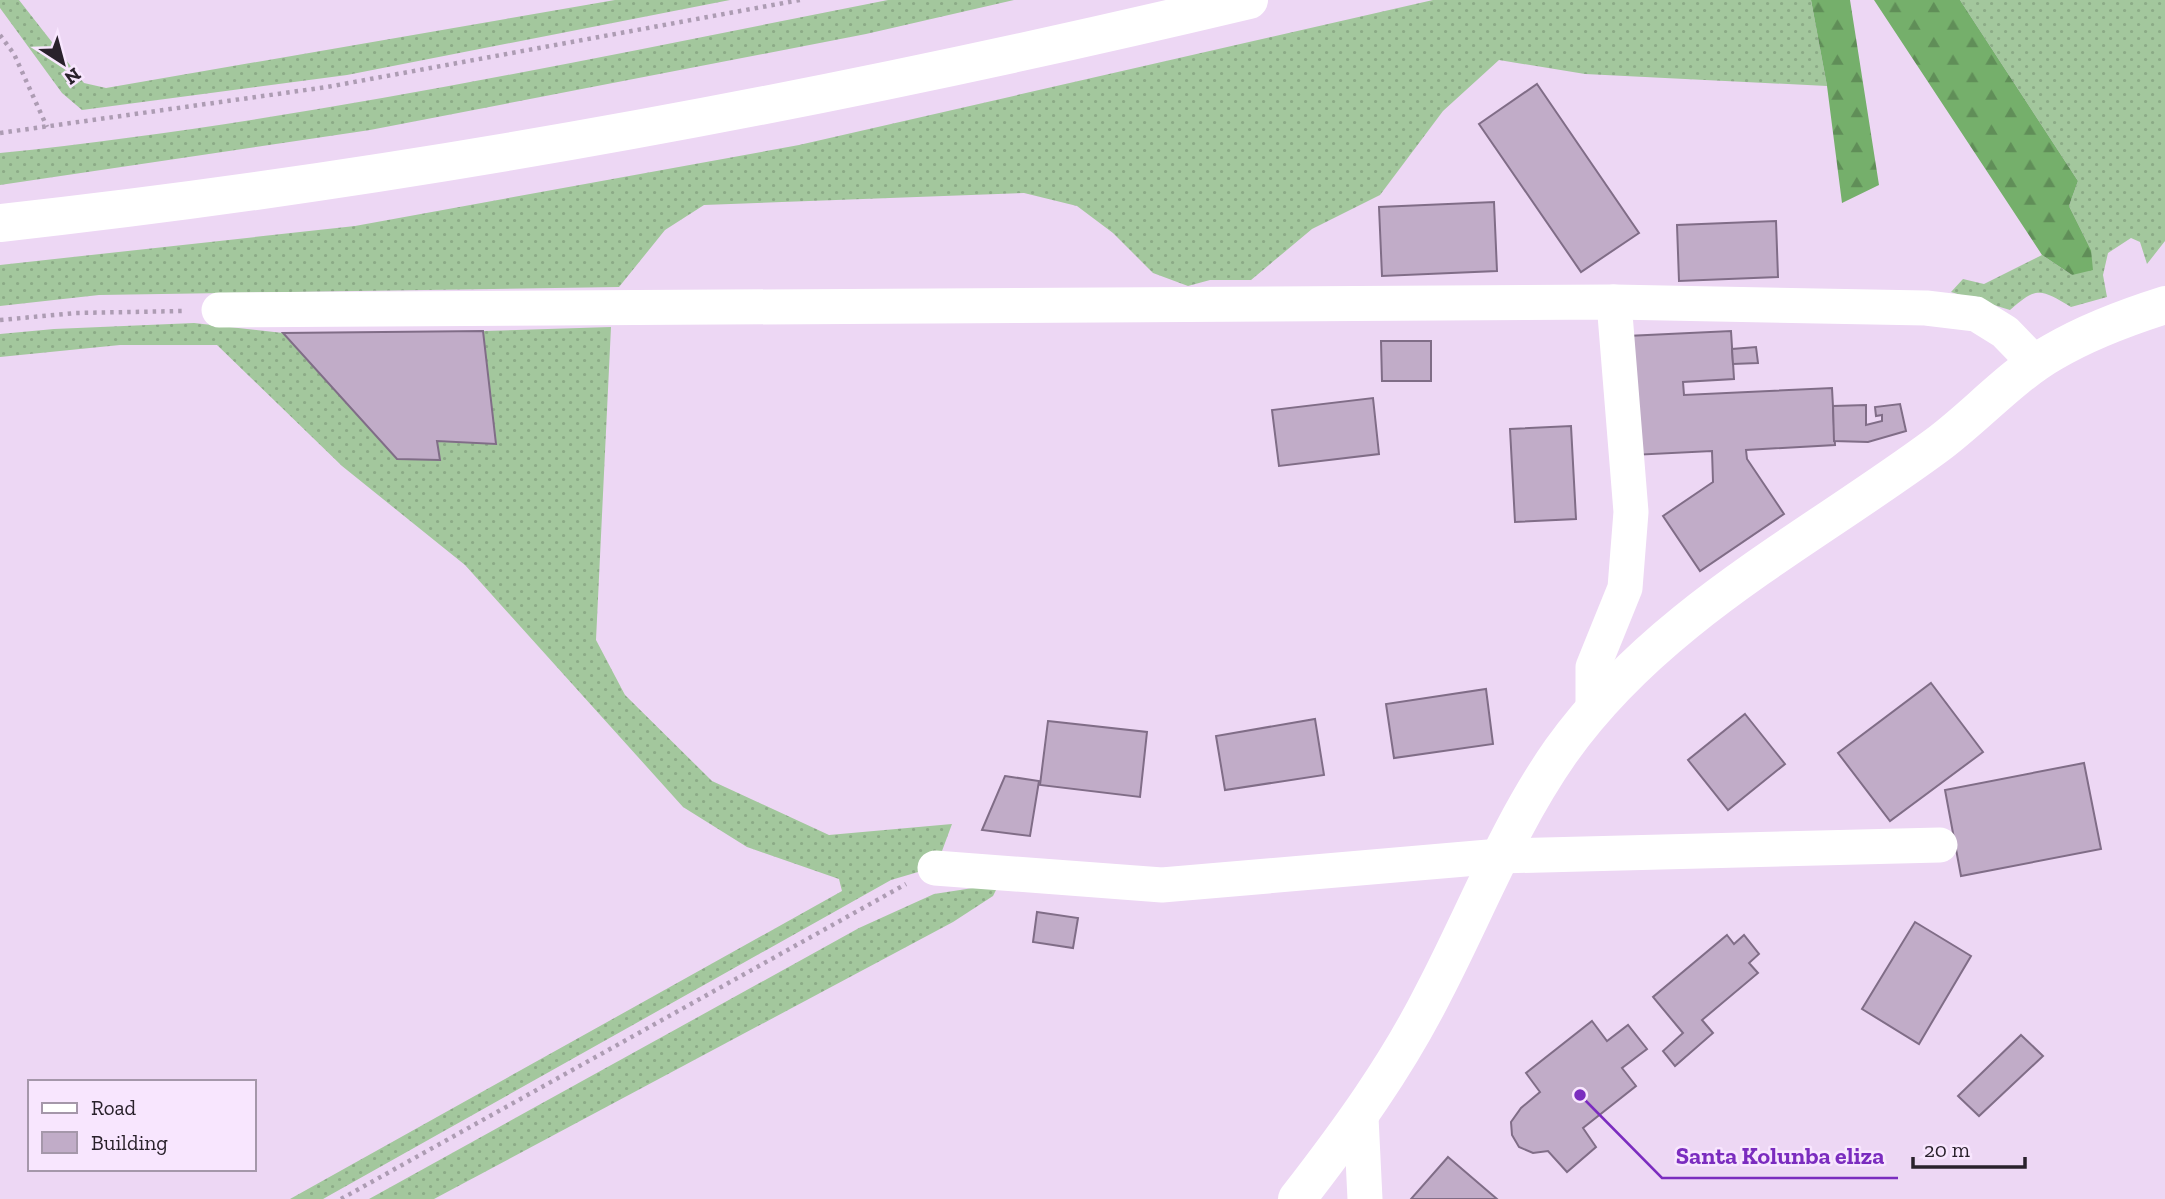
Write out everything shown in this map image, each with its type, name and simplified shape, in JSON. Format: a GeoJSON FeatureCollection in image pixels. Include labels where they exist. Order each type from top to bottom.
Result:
{"type":"FeatureCollection","features":[{"type":"Feature","properties":{"kind":"street"},"geometry":{"type":"LineString","coordinates":[[0,223],[165,205],[478,158],[813,96],[1101,35],[1248,0]]}},
{"type":"Feature","properties":{"kind":"street"},"geometry":{"type":"LineString","coordinates":[[1594,707],[1593,667],[1625,588],[1631,512],[1614,302]]}},
{"type":"Feature","properties":{"kind":"street"},"geometry":{"type":"LineString","coordinates":[[219,310],[1614,302],[1926,308],[1976,314],[2005,332],[2036,364]]}},
{"type":"Feature","properties":{"kind":"street"},"geometry":{"type":"LineString","coordinates":[[1297,1199],[1361,1117],[1418,1022],[1500,856],[1559,755],[1594,707],[1639,661],[1750,571],[1937,444],[2052,352],[2118,321],[2165,305]]}},
{"type":"Feature","properties":{"kind":"street"},"geometry":{"type":"LineString","coordinates":[[935,868],[1162,885],[1500,856],[1940,845]]}},
{"type":"Feature","properties":{"kind":"street"},"geometry":{"type":"LineString","coordinates":[[1361,1117],[1365,1199]]}},
{"type":"Feature","properties":{"kind":"path"},"geometry":{"type":"LineString","coordinates":[[0,133],[327,87],[800,0]]}},
{"type":"Feature","properties":{"kind":"path"},"geometry":{"type":"LineString","coordinates":[[0,35],[14,54],[47,127]]}},
{"type":"Feature","properties":{"kind":"path"},"geometry":{"type":"LineString","coordinates":[[0,320],[76,313],[219,310]]}},
{"type":"Feature","properties":{"kind":"path"},"geometry":{"type":"LineString","coordinates":[[341,1199],[935,868]]}},
{"type":"Feature","properties":{"kind":"green space"},"geometry":{"type":"Polygon","coordinates":[[[0,0],[19,0],[84,83],[106,88],[615,0],[730,0],[347,75],[82,110],[62,93],[0,8],[0,0]]]}},
{"type":"Feature","properties":{"kind":"green space"},"geometry":{"type":"Polygon","coordinates":[[[888,0],[1014,0],[866,34],[370,130],[0,185],[0,153],[223,124],[446,87],[888,0]]]}},
{"type":"Feature","properties":{"kind":"green space"},"geometry":{"type":"Polygon","coordinates":[[[1433,0],[1811,0],[1827,86],[1585,74],[1499,60],[1443,111],[1380,195],[1312,229],[1251,280],[1210,280],[1188,286],[1153,273],[1113,233],[1077,206],[1024,193],[704,205],[665,230],[619,287],[99,295],[0,306],[0,265],[355,226],[799,145],[1433,0]]]}},
{"type":"Feature","properties":{"kind":"green space"},"geometry":{"type":"Polygon","coordinates":[[[1811,0],[1850,0],[1879,185],[1842,203],[1827,86],[1811,0]]]}},
{"type":"Feature","properties":{"kind":"green space"},"geometry":{"type":"Polygon","coordinates":[[[1874,0],[1960,0],[2078,181],[2069,206],[2091,250],[2093,270],[2072,275],[2042,255],[1874,0]]]}},
{"type":"Feature","properties":{"kind":"green space"},"geometry":{"type":"Polygon","coordinates":[[[1960,0],[2165,0],[2165,241],[2147,264],[2140,242],[2131,238],[2108,253],[2103,275],[2107,297],[2071,307],[2053,296],[2039,293],[2027,297],[2010,310],[1951,292],[1963,279],[1984,284],[2042,255],[2072,275],[2091,250],[2069,206],[2078,181],[1960,0]]]}},
{"type":"Feature","properties":{"kind":"green space"},"geometry":{"type":"Polygon","coordinates":[[[194,323],[283,333],[397,459],[439,460],[437,441],[496,444],[483,331],[611,327],[596,640],[625,695],[712,781],[829,835],[952,824],[942,851],[952,862],[891,880],[323,1199],[290,1199],[842,891],[839,879],[747,847],[683,807],[465,565],[342,466],[217,345],[120,345],[0,357],[0,334],[194,323]]]}},
{"type":"Feature","properties":{"kind":"green space"},"geometry":{"type":"Polygon","coordinates":[[[999,884],[993,896],[953,922],[434,1199],[369,1199],[859,928],[934,894],[999,884]]]}},
{"type":"Feature","properties":{"kind":"building"},"geometry":{"type":"Polygon","coordinates":[[[1537,84],[1639,233],[1581,272],[1479,124],[1537,84]]]}},
{"type":"Feature","properties":{"kind":"building"},"geometry":{"type":"Polygon","coordinates":[[[1494,202],[1497,271],[1382,276],[1379,207],[1494,202]]]}},
{"type":"Feature","properties":{"kind":"building"},"geometry":{"type":"Polygon","coordinates":[[[1776,221],[1778,277],[1679,281],[1677,225],[1776,221]]]}},
{"type":"Feature","properties":{"kind":"building"},"geometry":{"type":"Polygon","coordinates":[[[483,331],[496,444],[437,441],[440,460],[397,459],[283,333],[483,331]]]}},
{"type":"Feature","properties":{"kind":"building"},"geometry":{"type":"Polygon","coordinates":[[[1731,331],[1734,379],[1683,382],[1684,395],[1832,388],[1835,445],[1746,450],[1747,459],[1784,514],[1700,571],[1663,516],[1713,482],[1712,451],[1632,455],[1627,336],[1731,331]]]}},
{"type":"Feature","properties":{"kind":"building"},"geometry":{"type":"Polygon","coordinates":[[[1381,341],[1431,341],[1431,381],[1382,381],[1381,341]]]}},
{"type":"Feature","properties":{"kind":"building"},"geometry":{"type":"Polygon","coordinates":[[[1756,347],[1758,363],[1733,364],[1732,349],[1756,347]]]}},
{"type":"Feature","properties":{"kind":"building"},"geometry":{"type":"Polygon","coordinates":[[[1373,398],[1379,454],[1279,466],[1272,410],[1373,398]]]}},
{"type":"Feature","properties":{"kind":"building"},"geometry":{"type":"Polygon","coordinates":[[[1900,404],[1906,431],[1868,442],[1834,441],[1833,406],[1866,405],[1866,425],[1882,421],[1882,415],[1876,416],[1875,407],[1900,404]]]}},
{"type":"Feature","properties":{"kind":"building"},"geometry":{"type":"Polygon","coordinates":[[[1571,426],[1576,519],[1515,522],[1510,429],[1571,426]]]}},
{"type":"Feature","properties":{"kind":"building"},"geometry":{"type":"Polygon","coordinates":[[[1931,683],[1983,752],[1890,821],[1838,753],[1931,683]]]}},
{"type":"Feature","properties":{"kind":"building"},"geometry":{"type":"Polygon","coordinates":[[[1486,689],[1493,744],[1394,758],[1386,704],[1486,689]]]}},
{"type":"Feature","properties":{"kind":"building"},"geometry":{"type":"Polygon","coordinates":[[[1745,714],[1785,764],[1728,810],[1688,760],[1745,714]]]}},
{"type":"Feature","properties":{"kind":"building"},"geometry":{"type":"Polygon","coordinates":[[[1315,719],[1324,775],[1225,790],[1216,736],[1315,719]]]}},
{"type":"Feature","properties":{"kind":"building"},"geometry":{"type":"Polygon","coordinates":[[[1048,721],[1147,732],[1140,797],[1040,785],[1048,721]]]}},
{"type":"Feature","properties":{"kind":"building"},"geometry":{"type":"Polygon","coordinates":[[[2084,763],[2101,849],[1961,876],[1945,790],[2084,763]]]}},
{"type":"Feature","properties":{"kind":"building"},"geometry":{"type":"Polygon","coordinates":[[[1005,776],[1039,781],[1030,836],[982,830],[1005,776]]]}},
{"type":"Feature","properties":{"kind":"building"},"geometry":{"type":"Polygon","coordinates":[[[1037,912],[1078,918],[1073,948],[1033,942],[1037,912]]]}},
{"type":"Feature","properties":{"kind":"building"},"geometry":{"type":"Polygon","coordinates":[[[1915,922],[1971,956],[1919,1044],[1862,1009],[1915,922]]]}},
{"type":"Feature","properties":{"kind":"building"},"geometry":{"type":"Polygon","coordinates":[[[1727,935],[1734,944],[1744,935],[1759,954],[1749,963],[1758,973],[1702,1020],[1713,1033],[1675,1066],[1663,1051],[1683,1033],[1653,997],[1727,935]]]}},
{"type":"Feature","properties":{"kind":"building"},"geometry":{"type":"Polygon","coordinates":[[[1592,1021],[1607,1041],[1628,1025],[1647,1049],[1622,1068],[1636,1086],[1583,1128],[1596,1147],[1567,1172],[1548,1151],[1533,1153],[1519,1147],[1512,1135],[1511,1122],[1521,1108],[1540,1092],[1526,1073],[1592,1021]]]}},
{"type":"Feature","properties":{"kind":"building"},"geometry":{"type":"Polygon","coordinates":[[[2021,1035],[2043,1056],[1979,1116],[1958,1096],[2021,1035]]]}},
{"type":"Feature","properties":{"kind":"building"},"geometry":{"type":"Polygon","coordinates":[[[1448,1157],[1497,1199],[1411,1199],[1448,1157]]]}},
{"type":"Feature","properties":{"kind":"place","name":"Santa Kolunba eliza"},"geometry":{"type":"Point","coordinates":[1580,1095]}}]}
